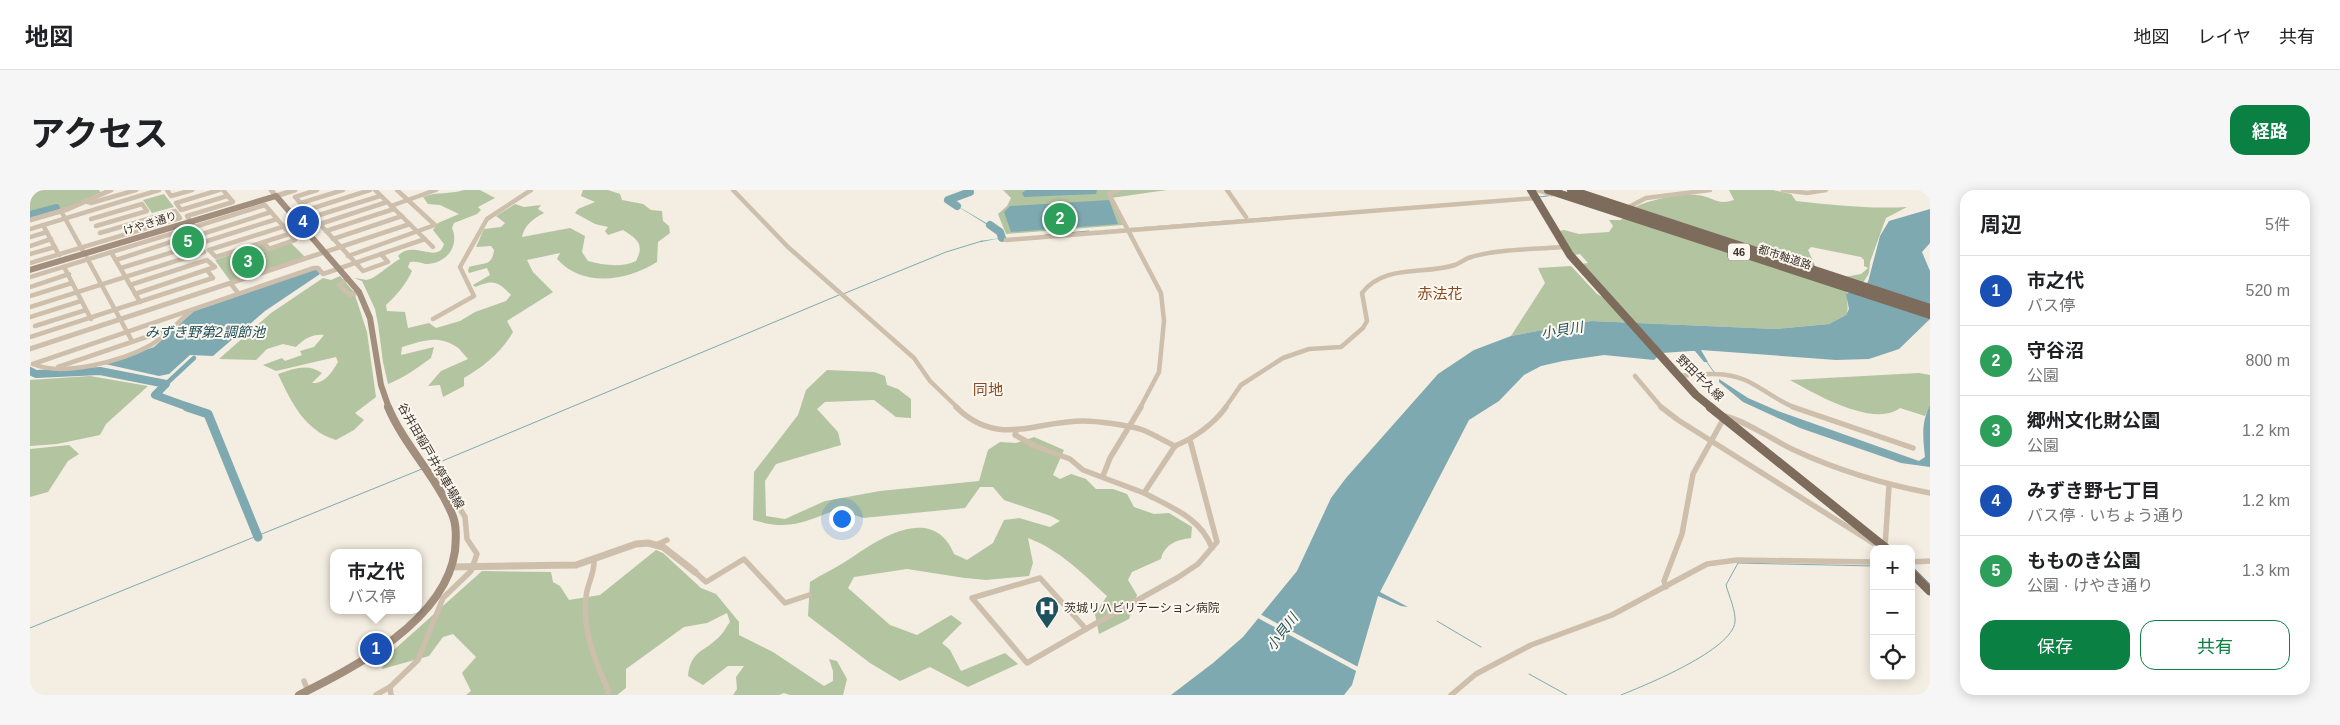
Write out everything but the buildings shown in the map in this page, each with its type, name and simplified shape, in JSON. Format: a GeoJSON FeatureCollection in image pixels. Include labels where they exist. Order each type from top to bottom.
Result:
{"type":"FeatureCollection","features":[{"type":"Feature","properties":{"kind":"main road","name":"野田牛久線"},"geometry":{"type":"LineString","coordinates":[[1531,190],[1564,247],[1696,395],[1882,545]]}},
{"type":"Feature","properties":{"kind":"main road","name":"都市軸道路"},"geometry":{"type":"LineString","coordinates":[[1571,190],[1930,308]]}},
{"type":"Feature","properties":{"kind":"main road","name":"都市軸道路"},"geometry":{"type":"LineString","coordinates":[[1551,193],[1930,315]]}},
{"type":"Feature","properties":{"kind":"main road","name":"けやき通り"},"geometry":{"type":"LineString","coordinates":[[30,270],[276,196]]}},
{"type":"Feature","properties":{"kind":"main road","name":"谷井田稲戸井停車場線"},"geometry":{"type":"LineString","coordinates":[[276,196],[349,279],[367,306],[373,326],[378,373],[385,399],[409,444],[453,515],[457,530],[456,546],[451,567],[433,598],[422,610]]}},
{"type":"Feature","properties":{"kind":"main road"},"geometry":{"type":"LineString","coordinates":[[1915,576],[1930,591]]}},
{"type":"Feature","properties":{"kind":"main road","name":"谷井田稲戸井停車場線"},"geometry":{"type":"LineString","coordinates":[[304,693],[362,662],[400,634],[418,614]]}},
{"type":"Feature","properties":{"kind":"street"},"geometry":{"type":"LineString","coordinates":[[30,220],[61,211],[110,190]]}},
{"type":"Feature","properties":{"kind":"street"},"geometry":{"type":"LineString","coordinates":[[85,201],[91,203],[136,190]]}},
{"type":"Feature","properties":{"kind":"street"},"geometry":{"type":"LineString","coordinates":[[30,228],[160,192],[159,190]]}},
{"type":"Feature","properties":{"kind":"street"},"geometry":{"type":"LineString","coordinates":[[167,190],[171,196],[192,190]]}},
{"type":"Feature","properties":{"kind":"street"},"geometry":{"type":"LineString","coordinates":[[219,190],[176,203],[181,210],[228,196]]}},
{"type":"Feature","properties":{"kind":"street"},"geometry":{"type":"LineString","coordinates":[[223,190],[233,202],[187,216],[190,222],[194,227],[265,205],[295,240],[273,249],[270,249],[264,242]]}},
{"type":"Feature","properties":{"kind":"street"},"geometry":{"type":"LineString","coordinates":[[271,190],[276,196],[295,190]]}},
{"type":"Feature","properties":{"kind":"street"},"geometry":{"type":"LineString","coordinates":[[317,190],[295,197],[348,256],[363,271],[388,262],[381,254]]}},
{"type":"Feature","properties":{"kind":"street"},"geometry":{"type":"LineString","coordinates":[[301,203],[343,190]]}},
{"type":"Feature","properties":{"kind":"street"},"geometry":{"type":"LineString","coordinates":[[307,210],[370,190]]}},
{"type":"Feature","properties":{"kind":"street"},"geometry":{"type":"LineString","coordinates":[[374,190],[433,247]]}},
{"type":"Feature","properties":{"kind":"street"},"geometry":{"type":"LineString","coordinates":[[348,256],[434,225],[397,190]]}},
{"type":"Feature","properties":{"kind":"street"},"geometry":{"type":"LineString","coordinates":[[326,231],[393,208],[436,190]]}},
{"type":"Feature","properties":{"kind":"street"},"geometry":{"type":"LineString","coordinates":[[433,319],[474,296],[460,267],[487,219],[531,190]]}},
{"type":"Feature","properties":{"kind":"street"},"geometry":{"type":"LineString","coordinates":[[733,190],[769,225],[788,247],[914,358],[924,374],[962,414],[975,422],[992,428],[1016,432],[1074,421],[1129,427],[1140,429],[1175,446]]}},
{"type":"Feature","properties":{"kind":"street"},"geometry":{"type":"LineString","coordinates":[[1103,476],[1110,458],[1158,372],[1164,321],[1161,293],[1108,192],[1119,190]]}},
{"type":"Feature","properties":{"kind":"street"},"geometry":{"type":"LineString","coordinates":[[1227,190],[1246,217]]}},
{"type":"Feature","properties":{"kind":"street"},"geometry":{"type":"LineString","coordinates":[[1538,190],[1610,213],[1646,198],[1710,190]]}},
{"type":"Feature","properties":{"kind":"street"},"geometry":{"type":"LineString","coordinates":[[1581,190],[1630,206]]}},
{"type":"Feature","properties":{"kind":"street"},"geometry":{"type":"LineString","coordinates":[[1784,190],[1807,193],[1826,190]]}},
{"type":"Feature","properties":{"kind":"street"},"geometry":{"type":"LineString","coordinates":[[313,217],[380,196]]}},
{"type":"Feature","properties":{"kind":"street"},"geometry":{"type":"LineString","coordinates":[[1006,240],[1127,228],[1536,198]]}},
{"type":"Feature","properties":{"kind":"street"},"geometry":{"type":"LineString","coordinates":[[320,224],[387,202]]}},
{"type":"Feature","properties":{"kind":"street"},"geometry":{"type":"LineString","coordinates":[[91,219],[142,204],[147,212],[96,226]]}},
{"type":"Feature","properties":{"kind":"street"},"geometry":{"type":"LineString","coordinates":[[61,211],[132,341]]}},
{"type":"Feature","properties":{"kind":"street"},"geometry":{"type":"LineString","coordinates":[[30,277],[64,267],[104,241],[180,218],[175,211],[100,233]]}},
{"type":"Feature","properties":{"kind":"street"},"geometry":{"type":"LineString","coordinates":[[87,212],[104,241]]}},
{"type":"Feature","properties":{"kind":"street"},"geometry":{"type":"LineString","coordinates":[[271,212],[199,235],[204,242],[277,219]]}},
{"type":"Feature","properties":{"kind":"street"},"geometry":{"type":"LineString","coordinates":[[333,239],[402,216]]}},
{"type":"Feature","properties":{"kind":"street"},"geometry":{"type":"LineString","coordinates":[[289,234],[216,257],[209,250],[298,222]]}},
{"type":"Feature","properties":{"kind":"street"},"geometry":{"type":"LineString","coordinates":[[30,349],[410,224]]}},
{"type":"Feature","properties":{"kind":"street"},"geometry":{"type":"LineString","coordinates":[[43,225],[59,255]]}},
{"type":"Feature","properties":{"kind":"street"},"geometry":{"type":"LineString","coordinates":[[30,263],[59,255],[111,252],[188,229],[192,236],[116,260]]}},
{"type":"Feature","properties":{"kind":"street"},"geometry":{"type":"LineString","coordinates":[[30,237],[47,232]]}},
{"type":"Feature","properties":{"kind":"street"},"geometry":{"type":"LineString","coordinates":[[30,246],[51,239]]}},
{"type":"Feature","properties":{"kind":"street"},"geometry":{"type":"LineString","coordinates":[[193,309],[150,346],[100,364],[91,367],[42,369],[33,364],[238,293],[314,268],[318,268],[323,274],[425,239]]}},
{"type":"Feature","properties":{"kind":"street"},"geometry":{"type":"LineString","coordinates":[[30,307],[204,252],[199,244],[121,268]]}},
{"type":"Feature","properties":{"kind":"street"},"geometry":{"type":"LineString","coordinates":[[30,254],[55,247]]}},
{"type":"Feature","properties":{"kind":"street"},"geometry":{"type":"LineString","coordinates":[[1144,493],[1175,446],[1190,440],[1226,408],[1241,385],[1283,358],[1309,349],[1342,347],[1366,324],[1368,315],[1362,293],[1377,278],[1454,265],[1468,258],[1485,254],[1564,247]]}},
{"type":"Feature","properties":{"kind":"street"},"geometry":{"type":"LineString","coordinates":[[111,252],[140,302]]}},
{"type":"Feature","properties":{"kind":"street"},"geometry":{"type":"LineString","coordinates":[[130,285],[210,261],[215,267],[135,294]]}},
{"type":"Feature","properties":{"kind":"street"},"geometry":{"type":"LineString","coordinates":[[64,267],[91,319]]}},
{"type":"Feature","properties":{"kind":"street"},"geometry":{"type":"LineString","coordinates":[[32,337],[213,278],[207,270]]}},
{"type":"Feature","properties":{"kind":"street"},"geometry":{"type":"LineString","coordinates":[[30,286],[69,274]]}},
{"type":"Feature","properties":{"kind":"street"},"geometry":{"type":"LineString","coordinates":[[349,279],[339,285],[350,295],[359,292]]}},
{"type":"Feature","properties":{"kind":"street"},"geometry":{"type":"LineString","coordinates":[[30,296],[72,283]]}},
{"type":"Feature","properties":{"kind":"street"},"geometry":{"type":"LineString","coordinates":[[231,284],[238,293]]}},
{"type":"Feature","properties":{"kind":"street"},"geometry":{"type":"LineString","coordinates":[[32,337],[37,332],[30,317],[81,301]]}},
{"type":"Feature","properties":{"kind":"street"},"geometry":{"type":"LineString","coordinates":[[35,326],[86,310]]}},
{"type":"Feature","properties":{"kind":"street"},"geometry":{"type":"LineString","coordinates":[[55,369],[170,329]]}},
{"type":"Feature","properties":{"kind":"street"},"geometry":{"type":"LineString","coordinates":[[1677,375],[1719,375],[1744,379],[1777,401],[1913,448]]}},
{"type":"Feature","properties":{"kind":"street"},"geometry":{"type":"LineString","coordinates":[[1635,376],[1663,409],[1877,545]]}},
{"type":"Feature","properties":{"kind":"street"},"geometry":{"type":"LineString","coordinates":[[1666,586],[1664,581],[1682,534],[1687,514],[1693,474],[1724,417],[1729,417],[1802,453],[1889,486],[1930,494]]}},
{"type":"Feature","properties":{"kind":"street"},"geometry":{"type":"LineString","coordinates":[[1016,432],[1015,435],[1070,459],[1083,470],[1144,493],[1200,525],[1208,534],[1212,548]]}},
{"type":"Feature","properties":{"kind":"street"},"geometry":{"type":"LineString","coordinates":[[1086,629],[1040,578],[972,598],[1027,663],[1177,578],[1198,564],[1217,542],[1215,525],[1190,440]]}},
{"type":"Feature","properties":{"kind":"street"},"geometry":{"type":"LineString","coordinates":[[376,695],[390,687],[412,668],[419,659],[444,598],[453,587],[469,577],[477,554],[468,539],[465,517],[436,470]]}},
{"type":"Feature","properties":{"kind":"street"},"geometry":{"type":"LineString","coordinates":[[1886,545],[1889,486]]}},
{"type":"Feature","properties":{"kind":"street"},"geometry":{"type":"LineString","coordinates":[[451,567],[571,566],[594,560],[636,544],[658,544],[667,540]]}},
{"type":"Feature","properties":{"kind":"street"},"geometry":{"type":"LineString","coordinates":[[658,544],[706,582],[744,559],[785,603],[809,594]]}},
{"type":"Feature","properties":{"kind":"street"},"geometry":{"type":"LineString","coordinates":[[594,560],[595,566],[586,593],[584,616],[590,651],[608,690],[608,695]]}},
{"type":"Feature","properties":{"kind":"street"},"geometry":{"type":"LineString","coordinates":[[1451,695],[1476,674],[1510,656],[1536,643],[1612,615],[1700,567],[1716,562],[1737,560],[1870,562]]}},
{"type":"Feature","properties":{"kind":"street"},"geometry":{"type":"LineString","coordinates":[[1915,562],[1930,561]]}},
{"type":"Feature","properties":{"kind":"street"},"geometry":{"type":"LineString","coordinates":[[304,681],[304,693]]}},
{"type":"Feature","properties":{"kind":"street"},"geometry":{"type":"LineString","coordinates":[[390,687],[391,695]]}},
{"type":"Feature","properties":{"kind":"green space"},"geometry":{"type":"Polygon","coordinates":[[[30,190],[99,190],[101,193],[73,206],[30,219],[30,190]]]}},
{"type":"Feature","properties":{"kind":"green space"},"geometry":{"type":"Polygon","coordinates":[[[464,190],[480,190],[495,198],[478,207],[481,210],[477,214],[454,223],[452,228],[454,235],[453,247],[450,253],[440,261],[426,264],[410,262],[408,267],[412,271],[410,276],[386,305],[387,311],[405,312],[408,328],[429,323],[436,328],[460,321],[475,312],[506,301],[511,295],[498,284],[491,282],[475,287],[473,285],[490,275],[487,268],[469,273],[468,271],[469,267],[489,262],[494,250],[491,246],[476,247],[484,229],[501,227],[505,223],[496,216],[515,204],[524,207],[541,205],[538,209],[544,213],[530,222],[522,237],[570,228],[585,236],[582,252],[588,261],[599,264],[625,265],[636,261],[640,246],[636,239],[623,230],[608,235],[605,231],[608,227],[595,224],[575,213],[578,209],[595,202],[581,196],[583,190],[608,190],[620,194],[622,200],[643,204],[651,210],[662,211],[663,221],[669,226],[670,233],[658,242],[657,262],[645,269],[619,277],[606,279],[592,278],[579,274],[557,259],[560,253],[527,260],[533,272],[553,292],[507,321],[513,332],[509,339],[492,358],[464,378],[464,386],[443,397],[440,385],[428,386],[441,371],[468,359],[457,347],[437,340],[423,341],[402,347],[401,355],[434,347],[431,358],[405,376],[388,384],[375,309],[362,281],[354,278],[366,280],[373,277],[400,259],[398,256],[404,251],[418,250],[431,253],[441,250],[444,244],[433,230],[438,223],[459,214],[440,205],[428,204],[423,197],[464,190]]]}},
{"type":"Feature","properties":{"kind":"green space"},"geometry":{"type":"Polygon","coordinates":[[[1003,190],[1167,190],[1111,198],[1123,225],[1006,234],[998,214],[1007,206],[1011,198],[1003,190]]]}},
{"type":"Feature","properties":{"kind":"green space"},"geometry":{"type":"Polygon","coordinates":[[[1729,190],[1773,190],[1791,194],[1796,201],[1824,204],[1865,207],[1907,207],[1886,218],[1870,262],[1869,273],[1863,283],[1845,277],[1861,274],[1868,268],[1864,266],[1864,260],[1861,257],[1811,247],[1808,250],[1816,268],[1635,207],[1683,195],[1697,195],[1728,202],[1734,200],[1729,190]]]}},
{"type":"Feature","properties":{"kind":"green space"},"geometry":{"type":"Polygon","coordinates":[[[164,194],[174,207],[152,213],[143,200],[164,194]]]}},
{"type":"Feature","properties":{"kind":"green space"},"geometry":{"type":"Polygon","coordinates":[[[1623,218],[1848,290],[1848,309],[1846,315],[1829,324],[1776,329],[1591,321],[1511,336],[1545,283],[1538,268],[1571,266],[1597,294],[1606,299],[1582,264],[1588,263],[1580,254],[1574,255],[1558,231],[1564,230],[1579,234],[1609,232],[1613,226],[1609,220],[1621,220],[1623,218]]]}},
{"type":"Feature","properties":{"kind":"green space"},"geometry":{"type":"Polygon","coordinates":[[[291,243],[305,257],[231,282],[215,260],[263,244],[269,251],[291,243]]]}},
{"type":"Feature","properties":{"kind":"green space"},"geometry":{"type":"Polygon","coordinates":[[[340,276],[354,292],[367,332],[376,397],[355,413],[364,420],[354,430],[336,440],[325,436],[307,423],[288,395],[278,374],[300,368],[311,368],[322,373],[312,383],[321,382],[331,373],[338,362],[336,357],[276,371],[263,365],[282,358],[285,361],[302,355],[300,351],[314,347],[324,335],[308,338],[296,347],[283,344],[267,349],[256,360],[219,359],[271,313],[323,278],[331,280],[340,276]]]}},
{"type":"Feature","properties":{"kind":"green space"},"geometry":{"type":"Polygon","coordinates":[[[827,370],[874,372],[885,376],[887,385],[898,389],[911,399],[911,418],[896,417],[874,400],[825,402],[817,409],[838,432],[841,445],[776,464],[765,481],[766,516],[785,519],[825,501],[880,491],[979,481],[988,450],[1000,442],[1016,443],[1034,437],[1064,450],[1053,475],[1060,479],[1071,474],[1086,479],[1096,489],[1113,489],[1127,494],[1134,507],[1154,514],[1169,513],[1192,527],[1191,538],[1168,546],[1161,559],[1132,572],[1128,580],[1137,595],[1129,619],[1099,634],[1095,614],[1107,596],[1060,556],[1040,543],[1028,538],[1033,563],[1029,576],[986,580],[907,569],[854,577],[848,588],[890,625],[917,635],[951,615],[962,623],[942,643],[950,650],[961,671],[1005,653],[1018,664],[968,687],[930,667],[900,681],[870,663],[808,616],[810,582],[879,540],[907,529],[921,528],[934,531],[945,539],[954,554],[967,560],[993,543],[1004,520],[1019,518],[1050,527],[1060,521],[1051,516],[1004,500],[993,487],[980,487],[965,508],[863,518],[838,509],[797,524],[787,525],[753,520],[754,472],[798,415],[806,390],[827,370]]]}},
{"type":"Feature","properties":{"kind":"green space"},"geometry":{"type":"Polygon","coordinates":[[[1919,373],[1930,375],[1930,405],[1925,416],[1900,408],[1889,413],[1860,412],[1829,400],[1790,380],[1919,373]]]}},
{"type":"Feature","properties":{"kind":"green space"},"geometry":{"type":"Polygon","coordinates":[[[90,376],[148,386],[106,424],[100,435],[57,444],[30,446],[30,380],[90,376]]]}},
{"type":"Feature","properties":{"kind":"green space"},"geometry":{"type":"Polygon","coordinates":[[[69,445],[79,454],[68,461],[48,492],[30,497],[30,449],[69,445]]]}},
{"type":"Feature","properties":{"kind":"green space"},"geometry":{"type":"Polygon","coordinates":[[[656,550],[663,553],[701,588],[716,594],[739,622],[739,635],[773,652],[824,686],[833,681],[833,671],[829,659],[837,661],[847,679],[843,695],[790,695],[784,693],[779,695],[733,695],[737,689],[736,677],[744,666],[728,666],[703,685],[688,676],[689,668],[698,653],[720,636],[730,622],[727,613],[707,623],[684,627],[626,669],[626,688],[617,695],[466,695],[471,691],[462,673],[476,657],[453,634],[443,637],[429,656],[382,669],[386,657],[482,571],[551,572],[553,582],[560,586],[569,600],[600,595],[656,550]]]}},
{"type":"Feature","properties":{"kind":"water"},"geometry":{"type":"Polygon","coordinates":[[[1026,190],[1097,190],[1096,194],[1024,197],[1022,193],[1026,190]]]}},
{"type":"Feature","properties":{"kind":"water"},"geometry":{"type":"Polygon","coordinates":[[[1582,190],[1544,197],[1001,238],[1543,196],[1582,190]]]}},
{"type":"Feature","properties":{"kind":"water"},"geometry":{"type":"Polygon","coordinates":[[[947,200],[1000,231],[1001,238],[999,232],[947,200]]]}},
{"type":"Feature","properties":{"kind":"water"},"geometry":{"type":"Polygon","coordinates":[[[1109,200],[1118,224],[1011,232],[1004,212],[1010,206],[1109,200]]]}},
{"type":"Feature","properties":{"kind":"water","name":"小貝川"},"geometry":{"type":"Polygon","coordinates":[[[1930,209],[1930,243],[1922,252],[1930,271],[1930,319],[1899,349],[1869,359],[1836,360],[1701,350],[1708,362],[1704,362],[1695,351],[1691,351],[1662,353],[1654,360],[1604,355],[1541,366],[1524,375],[1499,401],[1469,420],[1380,592],[1408,607],[1378,596],[1352,685],[1344,695],[1171,695],[1243,637],[1297,571],[1331,498],[1346,478],[1438,374],[1474,350],[1511,336],[1591,321],[1776,329],[1829,324],[1846,315],[1849,309],[1846,294],[1868,282],[1880,236],[1889,221],[1930,209]]]}},
{"type":"Feature","properties":{"kind":"water","name":"みずき野第2調節池"},"geometry":{"type":"Polygon","coordinates":[[[316,269],[320,274],[265,311],[213,356],[190,355],[169,374],[159,376],[105,364],[154,347],[194,311],[316,269]]]}},
{"type":"Feature","properties":{"kind":"water"},"geometry":{"type":"Polygon","coordinates":[[[1719,379],[1748,398],[1778,411],[1919,461],[1925,457],[1924,424],[1930,405],[1930,467],[1901,463],[1800,428],[1743,402],[1719,382],[1719,379]]]}},
{"type":"Feature","properties":{"kind":"pier"},"geometry":{"type":"Polygon","coordinates":[[[1258,613],[1360,668],[1358,672],[1256,617],[1258,613]]]}},
{"type":"Feature","properties":{"kind":"waterway"},"geometry":{"type":"LineString","coordinates":[[957,206],[948,200],[970,192],[967,190]]}},
{"type":"Feature","properties":{"kind":"waterway"},"geometry":{"type":"LineString","coordinates":[[30,215],[56,208]]}},
{"type":"Feature","properties":{"kind":"waterway"},"geometry":{"type":"LineString","coordinates":[[990,225],[1000,232],[1002,238]]}},
{"type":"Feature","properties":{"kind":"waterway"},"geometry":{"type":"LineString","coordinates":[[1045,235],[1089,231]]}},
{"type":"Feature","properties":{"kind":"waterway"},"geometry":{"type":"LineString","coordinates":[[998,239],[1006,238]]}},
{"type":"Feature","properties":{"kind":"waterway"},"geometry":{"type":"LineString","coordinates":[[843,294],[946,252],[982,241]]}},
{"type":"Feature","properties":{"kind":"waterway"},"geometry":{"type":"LineString","coordinates":[[428,467],[839,295]]}},
{"type":"Feature","properties":{"kind":"waterway"},"geometry":{"type":"LineString","coordinates":[[166,384],[194,358]]}},
{"type":"Feature","properties":{"kind":"waterway"},"geometry":{"type":"LineString","coordinates":[[1706,361],[1714,372]]}},
{"type":"Feature","properties":{"kind":"waterway"},"geometry":{"type":"LineString","coordinates":[[30,371],[36,374],[100,371],[166,384],[155,395],[191,408]]}},
{"type":"Feature","properties":{"kind":"waterway"},"geometry":{"type":"LineString","coordinates":[[187,407],[208,414],[258,537]]}},
{"type":"Feature","properties":{"kind":"waterway"},"geometry":{"type":"LineString","coordinates":[[30,628],[422,469]]}},
{"type":"Feature","properties":{"kind":"waterway"},"geometry":{"type":"LineString","coordinates":[[1621,695],[1667,675],[1704,655],[1730,633],[1735,618],[1726,585],[1738,563],[1870,566]]}},
{"type":"Feature","properties":{"kind":"waterway"},"geometry":{"type":"LineString","coordinates":[[1915,569],[1930,584]]}},
{"type":"Feature","properties":{"kind":"waterway"},"geometry":{"type":"LineString","coordinates":[[1437,621],[1481,647]]}},
{"type":"Feature","properties":{"kind":"waterway"},"geometry":{"type":"LineString","coordinates":[[1529,674],[1567,695]]}},
{"type":"Feature","properties":{"kind":"railway"},"geometry":{"type":"LineString","coordinates":[[1555,190],[1930,311]]}},
{"type":"Feature","properties":{"kind":"place","name":"守谷沼"},"geometry":{"type":"Point","coordinates":[1060,219]}},
{"type":"Feature","properties":{"kind":"place","name":"みずき野七丁目"},"geometry":{"type":"Point","coordinates":[303,222]}},
{"type":"Feature","properties":{"kind":"place","name":"もものき公園"},"geometry":{"type":"Point","coordinates":[188,242]}},
{"type":"Feature","properties":{"kind":"place","name":"郷州文化財公園"},"geometry":{"type":"Point","coordinates":[248,262]}},
{"type":"Feature","properties":{"kind":"place","name":"茨城リハビリテーション病院"},"geometry":{"type":"Point","coordinates":[1047,629]}},
{"type":"Feature","properties":{"kind":"place","name":"市之代"},"geometry":{"type":"Point","coordinates":[376,649]}},
{"type":"Feature","properties":{"kind":"district","name":"赤法花"},"geometry":{"type":"Point","coordinates":[1440,293]}},
{"type":"Feature","properties":{"kind":"district","name":"同地"},"geometry":{"type":"Point","coordinates":[988,389]}}]}
